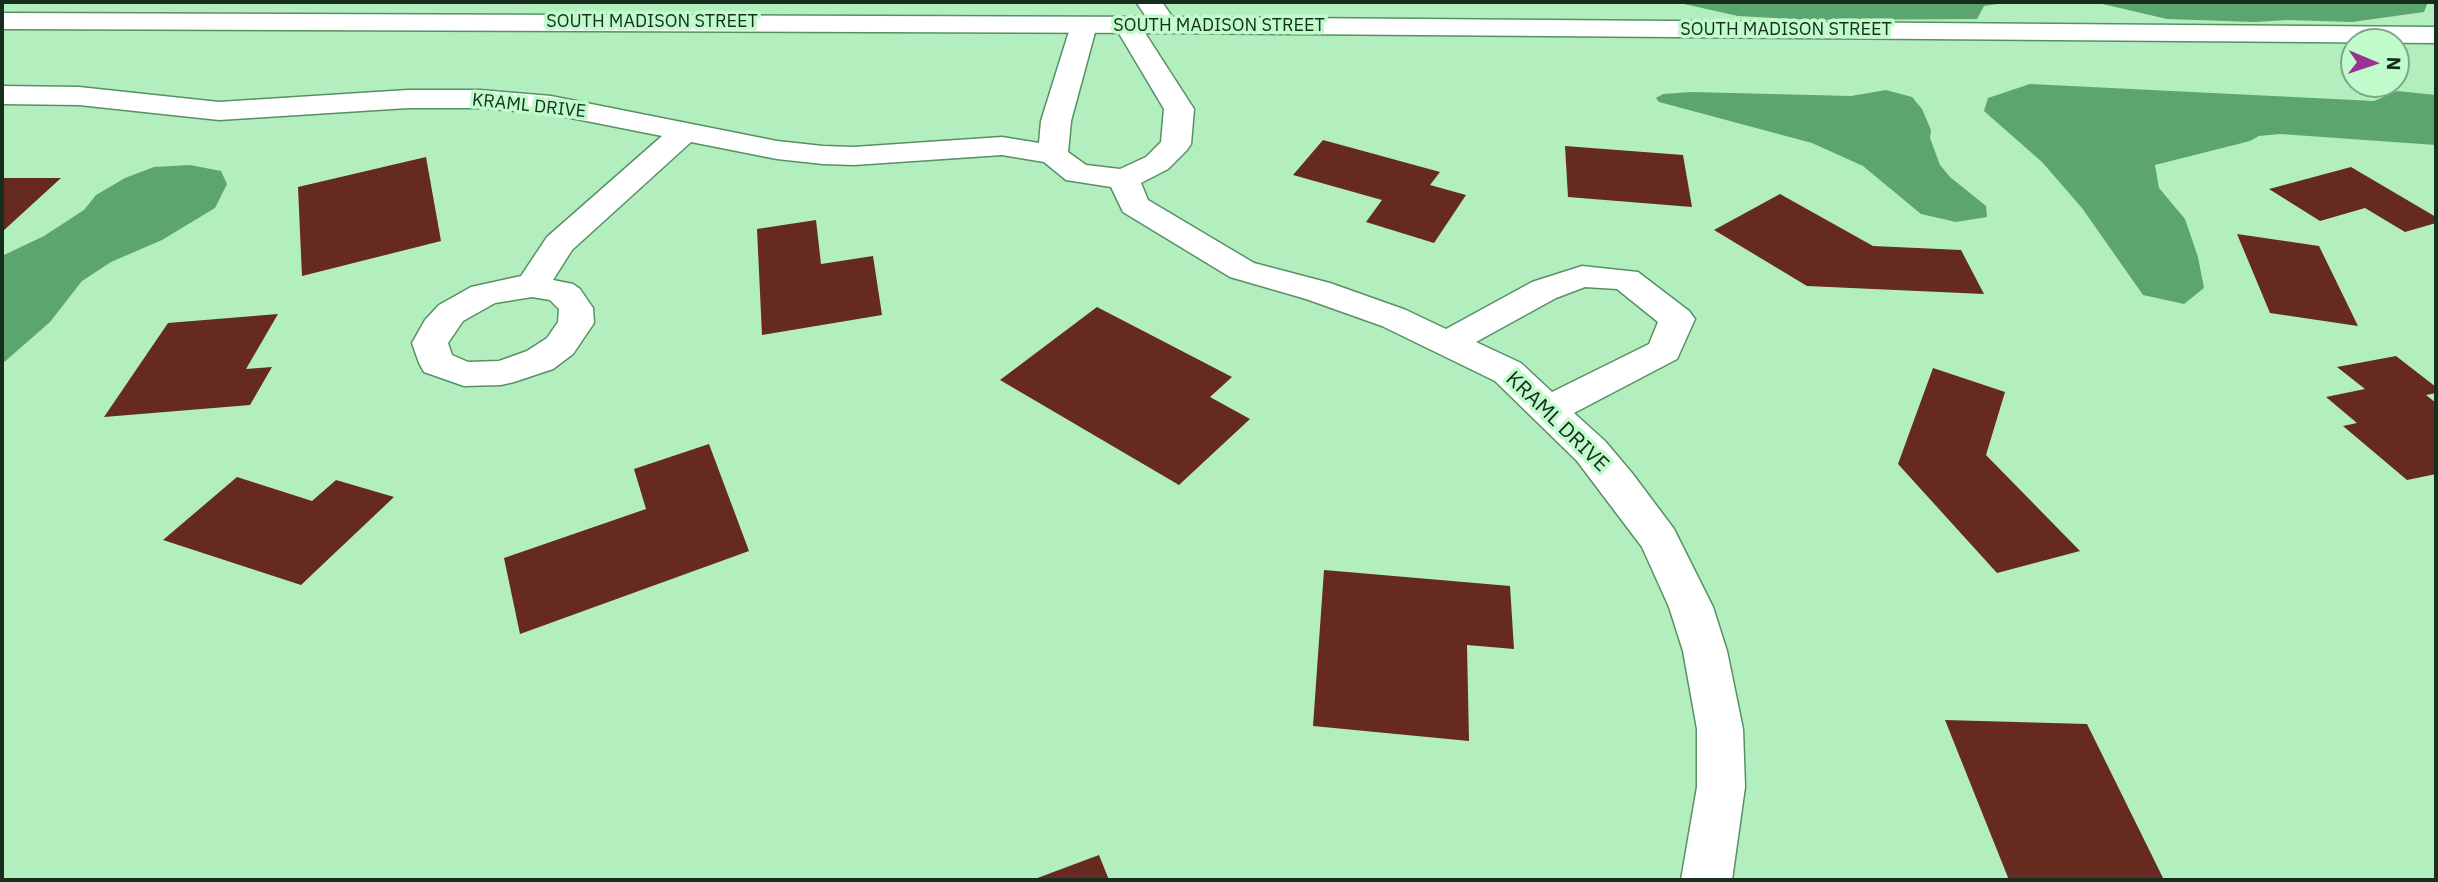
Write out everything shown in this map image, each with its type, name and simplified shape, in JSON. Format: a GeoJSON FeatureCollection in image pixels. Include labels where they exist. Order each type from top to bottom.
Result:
{"type":"FeatureCollection","features":[{"type":"Feature","properties":{"kind":"street"},"geometry":{"type":"LineString","coordinates":[[1149,2],[1165,24]]}},
{"type":"Feature","properties":{"kind":"street","name":"SOUTH MADISON STREET"},"geometry":{"type":"LineString","coordinates":[[2,21],[1165,24],[2436,35]]}},
{"type":"Feature","properties":{"kind":"street"},"geometry":{"type":"LineString","coordinates":[[1053,155],[1056,121],[1084,25]]}},
{"type":"Feature","properties":{"kind":"street"},"geometry":{"type":"LineString","coordinates":[[1124,179],[1157,163],[1176,144],[1179,109],[1127,25]]}},
{"type":"Feature","properties":{"kind":"street","name":"KRAML DRIVE"},"geometry":{"type":"LineString","coordinates":[[2,95],[79,96],[219,111],[408,99],[480,99],[576,109],[777,150],[823,155],[854,156],[1002,146],[1053,155],[1077,173],[1124,179],[1134,205],[1242,270],[1318,291],[1394,318],[1450,342],[1508,372],[1591,451],[1618,483],[1659,540],[1691,607],[1705,651],[1720,729],[1721,787],[1707,880]]}},
{"type":"Feature","properties":{"kind":"street"},"geometry":{"type":"LineString","coordinates":[[532,286],[559,244],[684,132]]}},
{"type":"Feature","properties":{"kind":"street"},"geometry":{"type":"LineString","coordinates":[[1450,342],[1544,290],[1582,276],[1626,279],[1676,319],[1664,351],[1549,410]]}},
{"type":"Feature","properties":{"kind":"shaded area"},"geometry":{"type":"Polygon","coordinates":[[[1675,2],[2010,2],[1984,6],[1977,19],[1811,20],[1738,16],[1675,2]]]}},
{"type":"Feature","properties":{"kind":"shaded area"},"geometry":{"type":"Polygon","coordinates":[[[2094,2],[2428,2],[2424,12],[2352,22],[2255,22],[2167,19],[2094,2]]]}},
{"type":"Feature","properties":{"kind":"shaded area"},"geometry":{"type":"Polygon","coordinates":[[[2030,84],[2374,101],[2381,98],[2410,98],[2410,92],[2436,95],[2436,145],[2280,134],[2259,136],[2250,141],[2155,165],[2159,188],[2185,219],[2198,257],[2204,288],[2184,304],[2143,295],[2082,208],[2042,162],[1984,111],[1988,98],[2030,84]]]}},
{"type":"Feature","properties":{"kind":"shaded area"},"geometry":{"type":"Polygon","coordinates":[[[1886,90],[1912,97],[1922,109],[1931,130],[1930,138],[1940,165],[1950,177],[1986,206],[1987,217],[1956,222],[1921,214],[1863,166],[1812,143],[1659,102],[1656,98],[1663,94],[1692,92],[1851,96],[1886,90]]]}},
{"type":"Feature","properties":{"kind":"shaded area"},"geometry":{"type":"Polygon","coordinates":[[[190,165],[221,171],[227,184],[215,208],[162,240],[111,262],[82,281],[50,322],[2,364],[2,256],[44,236],[84,210],[96,195],[125,178],[154,167],[190,165]]]}},
{"type":"Feature","properties":{"kind":"building"},"geometry":{"type":"Polygon","coordinates":[[[1323,140],[1440,172],[1430,185],[1466,195],[1434,243],[1366,222],[1382,200],[1293,175],[1323,140]]]}},
{"type":"Feature","properties":{"kind":"building"},"geometry":{"type":"Polygon","coordinates":[[[1565,146],[1683,155],[1692,207],[1568,197],[1565,146]]]}},
{"type":"Feature","properties":{"kind":"building"},"geometry":{"type":"Polygon","coordinates":[[[426,157],[441,241],[302,276],[298,187],[426,157]]]}},
{"type":"Feature","properties":{"kind":"building"},"geometry":{"type":"Polygon","coordinates":[[[2351,167],[2436,217],[2436,223],[2405,232],[2365,208],[2320,221],[2269,189],[2351,167]]]}},
{"type":"Feature","properties":{"kind":"building"},"geometry":{"type":"Polygon","coordinates":[[[2,178],[61,178],[2,232],[2,178]]]}},
{"type":"Feature","properties":{"kind":"building"},"geometry":{"type":"Polygon","coordinates":[[[1780,194],[1873,246],[1961,250],[1984,294],[1807,286],[1714,230],[1780,194]]]}},
{"type":"Feature","properties":{"kind":"building"},"geometry":{"type":"Polygon","coordinates":[[[816,220],[821,264],[873,256],[882,315],[762,335],[757,229],[816,220]]]}},
{"type":"Feature","properties":{"kind":"building"},"geometry":{"type":"Polygon","coordinates":[[[2237,234],[2319,246],[2358,326],[2270,313],[2237,234]]]}},
{"type":"Feature","properties":{"kind":"building"},"geometry":{"type":"Polygon","coordinates":[[[1097,307],[1232,377],[1210,397],[1250,419],[1179,485],[1000,380],[1097,307]]]}},
{"type":"Feature","properties":{"kind":"building"},"geometry":{"type":"Polygon","coordinates":[[[278,314],[246,369],[272,367],[250,405],[104,417],[168,323],[278,314]]]}},
{"type":"Feature","properties":{"kind":"building"},"geometry":{"type":"Polygon","coordinates":[[[2396,356],[2436,387],[2436,393],[2426,395],[2436,403],[2436,474],[2407,480],[2343,426],[2357,423],[2326,397],[2365,389],[2337,367],[2396,356]]]}},
{"type":"Feature","properties":{"kind":"building"},"geometry":{"type":"Polygon","coordinates":[[[1933,368],[2005,392],[1986,455],[2080,551],[1997,573],[1898,464],[1933,368]]]}},
{"type":"Feature","properties":{"kind":"building"},"geometry":{"type":"Polygon","coordinates":[[[709,444],[749,551],[520,634],[504,558],[646,509],[634,469],[709,444]]]}},
{"type":"Feature","properties":{"kind":"building"},"geometry":{"type":"Polygon","coordinates":[[[237,477],[312,501],[336,480],[394,497],[301,585],[163,540],[237,477]]]}},
{"type":"Feature","properties":{"kind":"building"},"geometry":{"type":"Polygon","coordinates":[[[1324,570],[1510,586],[1514,649],[1467,645],[1469,741],[1313,726],[1324,570]]]}},
{"type":"Feature","properties":{"kind":"building"},"geometry":{"type":"Polygon","coordinates":[[[1945,720],[2087,724],[2164,880],[2009,880],[1945,720]]]}},
{"type":"Feature","properties":{"kind":"building"},"geometry":{"type":"Polygon","coordinates":[[[1099,855],[1109,880],[1032,880],[1099,855]]]}}]}
